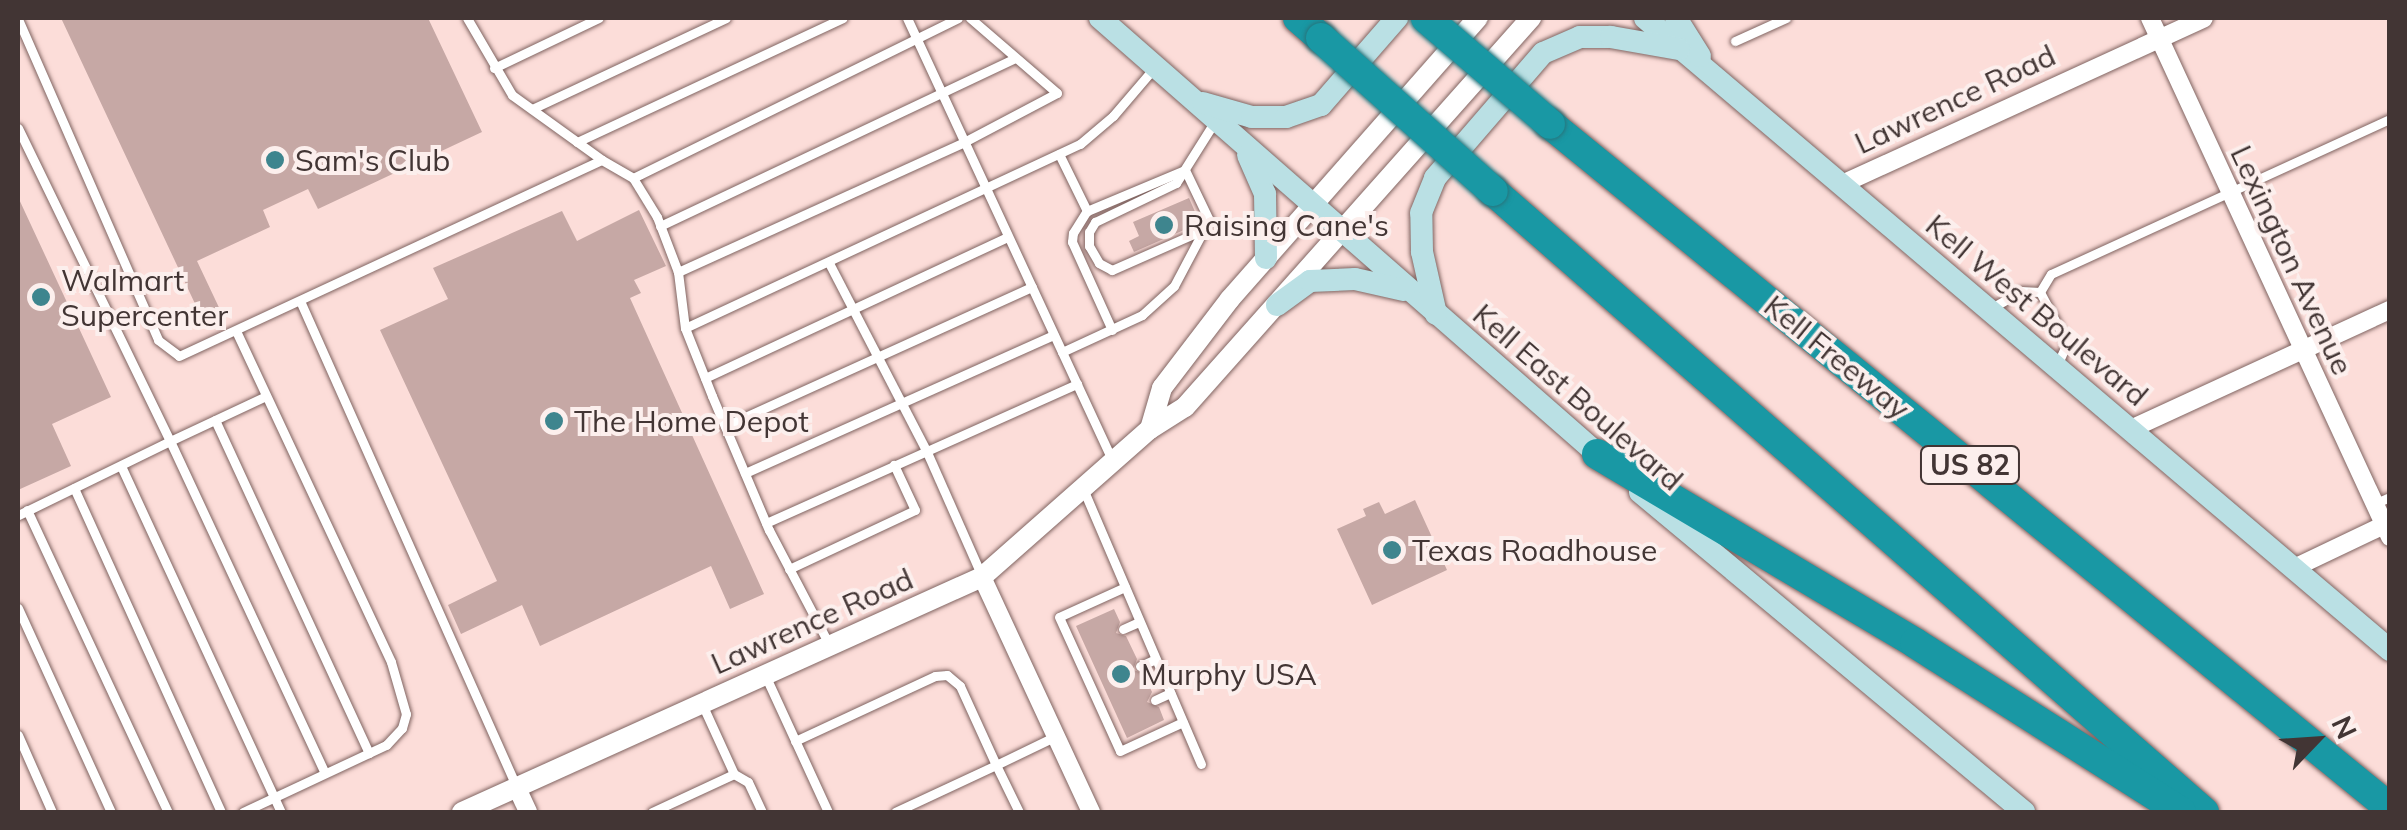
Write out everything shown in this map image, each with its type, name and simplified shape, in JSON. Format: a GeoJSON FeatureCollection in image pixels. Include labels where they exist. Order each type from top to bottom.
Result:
{"type":"FeatureCollection","features":[{"type":"Feature","properties":{"kind":"highway"},"geometry":{"type":"LineString","coordinates":[[1298,18],[2204,812]]}},
{"type":"Feature","properties":{"kind":"highway","name":"Kell Freeway"},"geometry":{"type":"LineString","coordinates":[[1426,18],[1550,124],[2390,808]]}},
{"type":"Feature","properties":{"kind":"highway"},"geometry":{"type":"LineString","coordinates":[[1597,454],[1916,643],[2180,812]]}},
{"type":"Feature","properties":{"kind":"highway"},"geometry":{"type":"LineString","coordinates":[[2334,761],[2390,799]]}},
{"type":"Feature","properties":{"kind":"main road","name":"Kell East Boulevard"},"geometry":{"type":"LineString","coordinates":[[1100,18],[1597,454],[2024,812]]}},
{"type":"Feature","properties":{"kind":"main road"},"geometry":{"type":"LineString","coordinates":[[1195,100],[1252,117],[1286,117],[1322,105],[1397,18]]}},
{"type":"Feature","properties":{"kind":"main road","name":"Kell West Boulevard"},"geometry":{"type":"LineString","coordinates":[[1645,18],[2133,428],[2390,650]]}},
{"type":"Feature","properties":{"kind":"main road"},"geometry":{"type":"LineString","coordinates":[[1676,18],[1712,76]]}},
{"type":"Feature","properties":{"kind":"main road"},"geometry":{"type":"LineString","coordinates":[[1436,314],[1422,252],[1421,213],[1435,178],[1543,53],[1580,37],[1611,37],[1682,50]]}},
{"type":"Feature","properties":{"kind":"main road"},"geometry":{"type":"LineString","coordinates":[[1245,147],[1265,194],[1266,258]]}},
{"type":"Feature","properties":{"kind":"main road"},"geometry":{"type":"LineString","coordinates":[[1276,305],[1310,281],[1336,278],[1394,286],[1411,293]]}},
{"type":"Feature","properties":{"kind":"street"},"geometry":{"type":"LineString","coordinates":[[1150,430],[1162,388],[1266,258],[1478,18]]}},
{"type":"Feature","properties":{"kind":"street","name":"Lawrence Road"},"geometry":{"type":"LineString","coordinates":[[462,812],[982,577],[1150,430],[1185,407],[1531,18]]}},
{"type":"Feature","properties":{"kind":"street","name":"Lexington Avenue"},"geometry":{"type":"LineString","coordinates":[[2150,18],[2303,349],[2382,501],[2387,531],[2296,567]]}},
{"type":"Feature","properties":{"kind":"street","name":"Lawrence Road"},"geometry":{"type":"LineString","coordinates":[[1840,185],[2204,18]]}},
{"type":"Feature","properties":{"kind":"street"},"geometry":{"type":"LineString","coordinates":[[2133,428],[2390,310]]}},
{"type":"Feature","properties":{"kind":"street"},"geometry":{"type":"LineString","coordinates":[[982,577],[1091,812]]}},
{"type":"Feature","properties":{"kind":"street"},"geometry":{"type":"LineString","coordinates":[[516,788],[528,812]]}},
{"type":"Feature","properties":{"kind":"lane"},"geometry":{"type":"LineString","coordinates":[[466,18],[512,95],[643,188],[678,272],[685,328],[705,378],[766,523],[830,646]]}},
{"type":"Feature","properties":{"kind":"lane"},"geometry":{"type":"LineString","coordinates":[[494,68],[599,18]]}},
{"type":"Feature","properties":{"kind":"lane"},"geometry":{"type":"LineString","coordinates":[[532,109],[726,18]]}},
{"type":"Feature","properties":{"kind":"lane"},"geometry":{"type":"LineString","coordinates":[[577,142],[843,18]]}},
{"type":"Feature","properties":{"kind":"lane"},"geometry":{"type":"LineString","coordinates":[[907,18],[1113,462]]}},
{"type":"Feature","properties":{"kind":"lane"},"geometry":{"type":"LineString","coordinates":[[633,178],[958,18]]}},
{"type":"Feature","properties":{"kind":"lane"},"geometry":{"type":"LineString","coordinates":[[678,272],[964,142],[1057,93],[970,18]]}},
{"type":"Feature","properties":{"kind":"lane"},"geometry":{"type":"LineString","coordinates":[[1735,41],[1786,18]]}},
{"type":"Feature","properties":{"kind":"lane"},"geometry":{"type":"LineString","coordinates":[[18,19],[158,340],[178,356],[237,333],[602,160]]}},
{"type":"Feature","properties":{"kind":"lane"},"geometry":{"type":"LineString","coordinates":[[660,226],[1014,58]]}},
{"type":"Feature","properties":{"kind":"lane"},"geometry":{"type":"LineString","coordinates":[[685,328],[1080,144],[1113,116],[1156,66]]}},
{"type":"Feature","properties":{"kind":"lane"},"geometry":{"type":"LineString","coordinates":[[2040,292],[2052,274],[2390,118]]}},
{"type":"Feature","properties":{"kind":"lane"},"geometry":{"type":"LineString","coordinates":[[1205,228],[1112,270],[1099,264],[1089,246],[1088,232],[1095,222],[1176,183],[1216,119]]}},
{"type":"Feature","properties":{"kind":"lane"},"geometry":{"type":"LineString","coordinates":[[18,128],[325,773]]}},
{"type":"Feature","properties":{"kind":"lane"},"geometry":{"type":"LineString","coordinates":[[1059,154],[1087,211]]}},
{"type":"Feature","properties":{"kind":"lane"},"geometry":{"type":"LineString","coordinates":[[1112,330],[1072,242],[1087,211],[1185,170]]}},
{"type":"Feature","properties":{"kind":"lane"},"geometry":{"type":"LineString","coordinates":[[1062,352],[1142,315],[1174,286],[1208,220],[1185,170]]}},
{"type":"Feature","properties":{"kind":"lane"},"geometry":{"type":"LineString","coordinates":[[705,378],[1008,238]]}},
{"type":"Feature","properties":{"kind":"lane"},"geometry":{"type":"LineString","coordinates":[[829,263],[926,450],[982,577]]}},
{"type":"Feature","properties":{"kind":"lane"},"geometry":{"type":"LineString","coordinates":[[725,426],[1032,286]]}},
{"type":"Feature","properties":{"kind":"lane"},"geometry":{"type":"LineString","coordinates":[[1990,309],[2021,291],[2040,292]]}},
{"type":"Feature","properties":{"kind":"lane"},"geometry":{"type":"LineString","coordinates":[[2040,292],[2067,342],[2057,365]]}},
{"type":"Feature","properties":{"kind":"lane"},"geometry":{"type":"LineString","coordinates":[[301,303],[516,788]]}},
{"type":"Feature","properties":{"kind":"lane"},"geometry":{"type":"LineString","coordinates":[[237,333],[402,692],[406,714],[402,728],[369,753],[243,812]]}},
{"type":"Feature","properties":{"kind":"lane"},"geometry":{"type":"LineString","coordinates":[[745,473],[1054,334]]}},
{"type":"Feature","properties":{"kind":"lane"},"geometry":{"type":"LineString","coordinates":[[766,523],[1077,384]]}},
{"type":"Feature","properties":{"kind":"lane"},"geometry":{"type":"LineString","coordinates":[[168,812],[22,512],[266,396]]}},
{"type":"Feature","properties":{"kind":"lane"},"geometry":{"type":"LineString","coordinates":[[215,420],[369,753]]}},
{"type":"Feature","properties":{"kind":"lane"},"geometry":{"type":"LineString","coordinates":[[789,569],[914,510],[894,465]]}},
{"type":"Feature","properties":{"kind":"lane"},"geometry":{"type":"LineString","coordinates":[[120,466],[281,812]]}},
{"type":"Feature","properties":{"kind":"lane"},"geometry":{"type":"LineString","coordinates":[[74,488],[221,812]]}},
{"type":"Feature","properties":{"kind":"lane"},"geometry":{"type":"LineString","coordinates":[[1082,489],[1201,764]]}},
{"type":"Feature","properties":{"kind":"lane"},"geometry":{"type":"LineString","coordinates":[[1124,587],[1059,617],[1097,686],[1120,750],[1183,722]]}},
{"type":"Feature","properties":{"kind":"lane"},"geometry":{"type":"LineString","coordinates":[[18,608],[111,812]]}},
{"type":"Feature","properties":{"kind":"lane"},"geometry":{"type":"LineString","coordinates":[[1123,629],[1139,622]]}},
{"type":"Feature","properties":{"kind":"lane"},"geometry":{"type":"LineString","coordinates":[[1074,650],[1085,646]]}},
{"type":"Feature","properties":{"kind":"lane"},"geometry":{"type":"LineString","coordinates":[[1140,666],[1156,659]]}},
{"type":"Feature","properties":{"kind":"lane"},"geometry":{"type":"LineString","coordinates":[[795,740],[934,676],[947,675],[960,686],[1019,812]]}},
{"type":"Feature","properties":{"kind":"lane"},"geometry":{"type":"LineString","coordinates":[[765,676],[828,812]]}},
{"type":"Feature","properties":{"kind":"lane"},"geometry":{"type":"LineString","coordinates":[[1155,700],[1170,693]]}},
{"type":"Feature","properties":{"kind":"lane"},"geometry":{"type":"LineString","coordinates":[[702,704],[734,774],[748,782],[762,812]]}},
{"type":"Feature","properties":{"kind":"lane"},"geometry":{"type":"LineString","coordinates":[[18,735],[52,812]]}},
{"type":"Feature","properties":{"kind":"lane"},"geometry":{"type":"LineString","coordinates":[[895,812],[1056,736]]}},
{"type":"Feature","properties":{"kind":"lane"},"geometry":{"type":"LineString","coordinates":[[652,812],[734,774]]}},
{"type":"Feature","properties":{"kind":"building","name":"Sam's Club"},"geometry":{"type":"Polygon","coordinates":[[[61,18],[428,18],[482,132],[318,209],[308,189],[263,210],[270,227],[197,261],[223,316],[205,325],[61,18]]]}},
{"type":"Feature","properties":{"kind":"building","name":"Walmart Supercenter"},"geometry":{"type":"Polygon","coordinates":[[[18,197],[111,397],[52,424],[71,466],[18,490],[18,197]]]}},
{"type":"Feature","properties":{"kind":"building","name":"Raising Cane's"},"geometry":{"type":"Polygon","coordinates":[[[1189,198],[1196,214],[1189,217],[1193,226],[1134,252],[1129,241],[1139,236],[1133,222],[1189,198]]]}},
{"type":"Feature","properties":{"kind":"building","name":"The Home Depot"},"geometry":{"type":"Polygon","coordinates":[[[639,210],[666,266],[634,280],[641,293],[630,298],[764,594],[730,609],[711,566],[540,646],[522,605],[461,634],[448,605],[497,581],[380,330],[448,299],[433,268],[562,211],[577,241],[639,210]]]}},
{"type":"Feature","properties":{"kind":"building","name":"Texas Roadhouse"},"geometry":{"type":"Polygon","coordinates":[[[1415,500],[1447,570],[1372,605],[1337,529],[1366,516],[1363,509],[1379,502],[1385,514],[1415,500]]]}},
{"type":"Feature","properties":{"kind":"building","name":"Murphy USA"},"geometry":{"type":"Polygon","coordinates":[[[1114,609],[1120,622],[1116,633],[1126,636],[1137,659],[1133,670],[1143,673],[1152,692],[1147,702],[1159,707],[1164,720],[1127,738],[1076,626],[1114,609]]]}},
{"type":"Feature","properties":{"kind":"place","name":"Sam's Club"},"geometry":{"type":"Point","coordinates":[275,160]}},
{"type":"Feature","properties":{"kind":"place","name":"Raising Cane's"},"geometry":{"type":"Point","coordinates":[1164,225]}},
{"type":"Feature","properties":{"kind":"place","name":"Walmart Supercenter"},"geometry":{"type":"Point","coordinates":[41,297]}},
{"type":"Feature","properties":{"kind":"place","name":"The Home Depot"},"geometry":{"type":"Point","coordinates":[554,421]}},
{"type":"Feature","properties":{"kind":"place","name":"Texas Roadhouse"},"geometry":{"type":"Point","coordinates":[1392,550]}},
{"type":"Feature","properties":{"kind":"place","name":"Murphy USA"},"geometry":{"type":"Point","coordinates":[1121,674]}}]}
